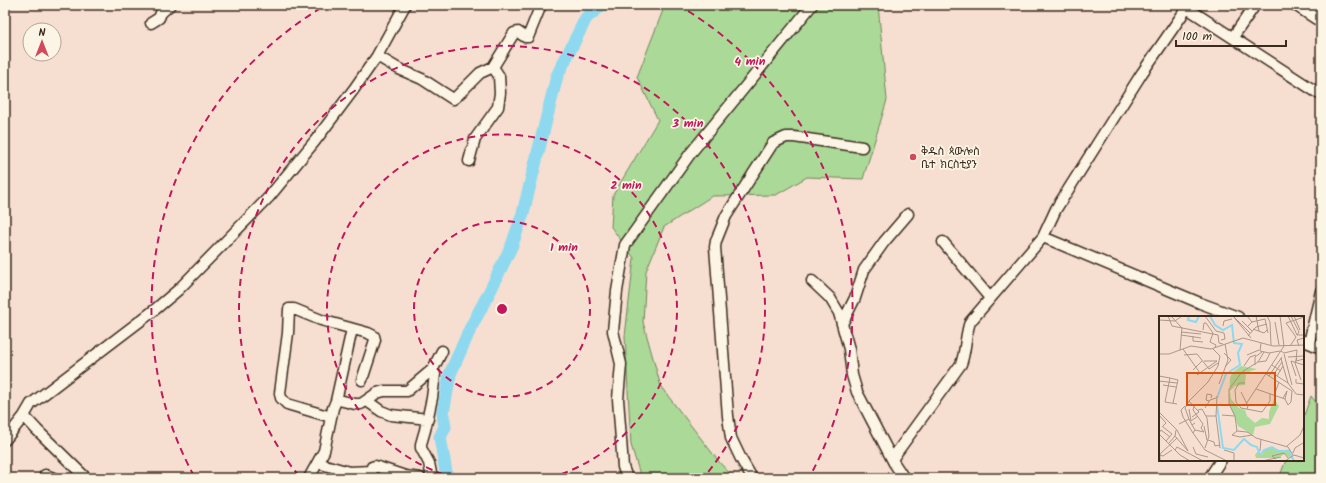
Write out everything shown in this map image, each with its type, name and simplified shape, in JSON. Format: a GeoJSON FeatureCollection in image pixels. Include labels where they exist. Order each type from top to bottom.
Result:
{"type":"FeatureCollection","features":[{"type":"Feature","properties":{"kind":"street"},"geometry":{"type":"LineString","coordinates":[[151,23],[159,18],[161,13],[170,5]]}},
{"type":"Feature","properties":{"kind":"street"},"geometry":{"type":"LineString","coordinates":[[5,440],[24,416],[31,404],[178,290],[269,197],[315,141],[377,56],[405,5]]}},
{"type":"Feature","properties":{"kind":"street"},"geometry":{"type":"LineString","coordinates":[[377,56],[422,79],[453,99],[480,72],[494,67],[514,33],[518,32],[525,37],[528,37],[541,5]]}},
{"type":"Feature","properties":{"kind":"street"},"geometry":{"type":"LineString","coordinates":[[627,478],[623,467],[619,407],[620,364],[613,331],[617,291],[626,245],[690,154],[812,5]]}},
{"type":"Feature","properties":{"kind":"street"},"geometry":{"type":"LineString","coordinates":[[1233,38],[1255,5]]}},
{"type":"Feature","properties":{"kind":"street"},"geometry":{"type":"LineString","coordinates":[[1295,5],[1321,22]]}},
{"type":"Feature","properties":{"kind":"street"},"geometry":{"type":"LineString","coordinates":[[1312,15],[1318,5]]}},
{"type":"Feature","properties":{"kind":"street"},"geometry":{"type":"LineString","coordinates":[[892,458],[961,364],[964,355],[966,332],[970,322],[1043,237],[1056,208],[1142,73],[1188,6],[1233,38],[1321,95]]}},
{"type":"Feature","properties":{"kind":"street"},"geometry":{"type":"LineString","coordinates":[[469,160],[475,139],[498,107],[500,93],[499,76],[494,67]]}},
{"type":"Feature","properties":{"kind":"street"},"geometry":{"type":"LineString","coordinates":[[752,478],[731,438],[719,300],[715,247],[716,241],[726,216],[773,143],[786,137],[862,147]]}},
{"type":"Feature","properties":{"kind":"street"},"geometry":{"type":"LineString","coordinates":[[842,324],[855,298],[864,270],[884,242],[908,214]]}},
{"type":"Feature","properties":{"kind":"street"},"geometry":{"type":"LineString","coordinates":[[1043,237],[1192,300],[1235,316]]}},
{"type":"Feature","properties":{"kind":"street"},"geometry":{"type":"LineString","coordinates":[[943,242],[990,298]]}},
{"type":"Feature","properties":{"kind":"street"},"geometry":{"type":"LineString","coordinates":[[812,281],[830,298],[839,313],[849,349],[852,375],[857,392],[904,478]]}},
{"type":"Feature","properties":{"kind":"street"},"geometry":{"type":"LineString","coordinates":[[1321,291],[1306,342],[1321,348]]}},
{"type":"Feature","properties":{"kind":"street"},"geometry":{"type":"LineString","coordinates":[[331,417],[287,404],[281,398],[280,393],[288,333],[289,309],[294,309],[320,320],[372,335],[375,338],[362,380]]}},
{"type":"Feature","properties":{"kind":"street"},"geometry":{"type":"LineString","coordinates":[[309,478],[324,451],[352,329]]}},
{"type":"Feature","properties":{"kind":"street"},"geometry":{"type":"LineString","coordinates":[[336,401],[361,404],[377,393],[384,391],[407,391],[433,369],[442,351]]}},
{"type":"Feature","properties":{"kind":"street"},"geometry":{"type":"LineString","coordinates":[[432,478],[428,459],[421,448],[421,444],[432,398],[433,369]]}},
{"type":"Feature","properties":{"kind":"street"},"geometry":{"type":"LineString","coordinates":[[367,401],[381,411],[391,415],[428,419]]}},
{"type":"Feature","properties":{"kind":"street"},"geometry":{"type":"LineString","coordinates":[[24,416],[86,478]]}},
{"type":"Feature","properties":{"kind":"street"},"geometry":{"type":"LineString","coordinates":[[1209,478],[1220,461]]}},
{"type":"Feature","properties":{"kind":"street"},"geometry":{"type":"LineString","coordinates":[[318,463],[348,475],[371,474],[372,467],[375,466],[405,477],[420,478]]}},
{"type":"Feature","properties":{"kind":"green space"},"geometry":{"type":"Polygon","coordinates":[[[665,5],[878,5],[887,100],[863,179],[807,177],[776,195],[712,196],[664,227],[646,271],[643,322],[661,387],[720,463],[734,478],[641,478],[631,445],[625,336],[634,258],[611,227],[613,195],[658,120],[637,77],[665,5]]]}},
{"type":"Feature","properties":{"kind":"green space"},"geometry":{"type":"Polygon","coordinates":[[[1311,396],[1321,408],[1321,478],[1279,478],[1286,461],[1304,461],[1304,415],[1311,396]]]}},
{"type":"Feature","properties":{"kind":"waterway"},"geometry":{"type":"LineString","coordinates":[[448,478],[440,437],[445,427],[443,413],[450,374],[471,327],[512,245],[523,213],[557,76],[586,18],[602,5]]}},
{"type":"Feature","properties":{"kind":"place","name":"ቅዱስ ጳውሎስ ቤተ ክርስቲያን"},"geometry":{"type":"Point","coordinates":[913,157]}}]}
